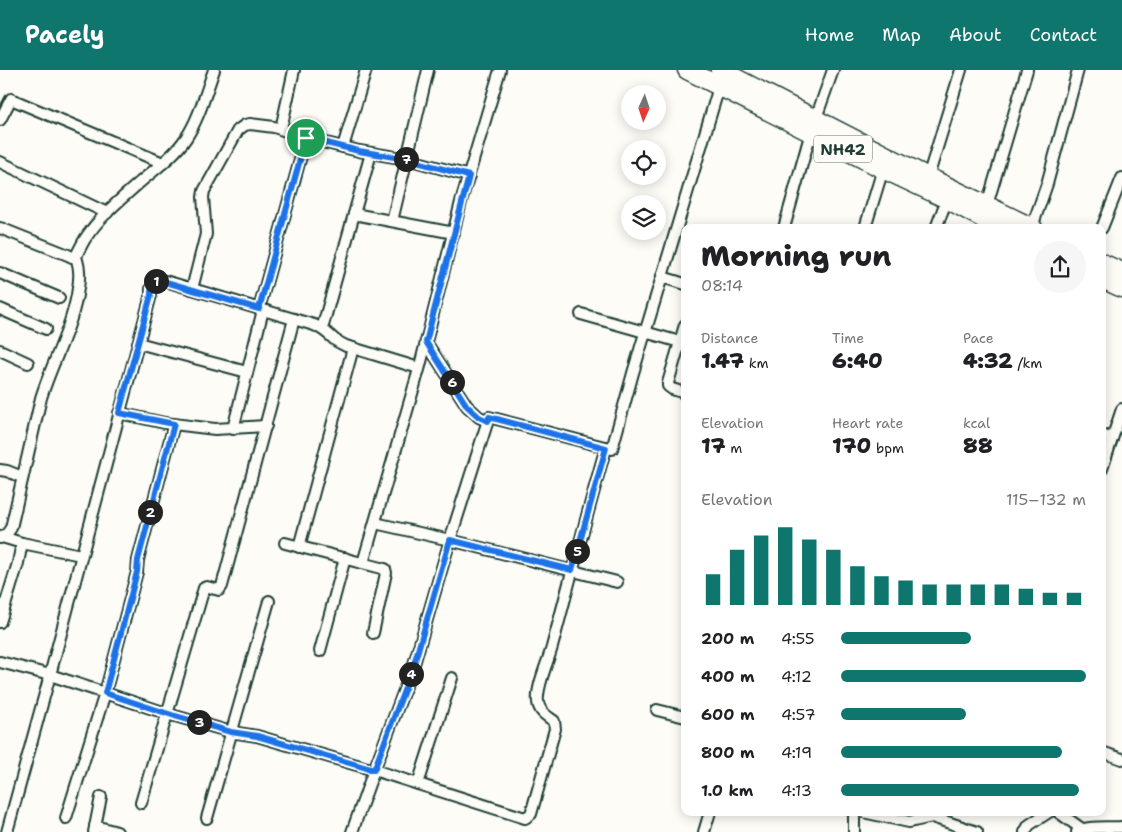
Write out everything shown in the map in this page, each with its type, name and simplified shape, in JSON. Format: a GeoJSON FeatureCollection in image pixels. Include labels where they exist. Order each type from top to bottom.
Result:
{"type":"FeatureCollection","features":[{"type":"Feature","properties":{"kind":"highway","name":"NH42"},"geometry":{"type":"LineString","coordinates":[[687,70],[729,76],[883,169],[947,199],[993,224]]}},
{"type":"Feature","properties":{"kind":"highway","name":"NH42"},"geometry":{"type":"LineString","coordinates":[[813,125],[1026,224]]}},
{"type":"Feature","properties":{"kind":"highway"},"geometry":{"type":"LineString","coordinates":[[1106,265],[1122,272]]}},
{"type":"Feature","properties":{"kind":"highway"},"geometry":{"type":"LineString","coordinates":[[1106,281],[1122,288]]}},
{"type":"Feature","properties":{"kind":"street"},"geometry":{"type":"LineString","coordinates":[[1,537],[9,532],[43,392],[68,331],[74,311],[80,280],[76,256],[95,225],[171,156],[187,136],[214,70]]}},
{"type":"Feature","properties":{"kind":"street"},"geometry":{"type":"LineString","coordinates":[[281,129],[294,70]]}},
{"type":"Feature","properties":{"kind":"street"},"geometry":{"type":"LineString","coordinates":[[343,147],[366,70]]}},
{"type":"Feature","properties":{"kind":"street"},"geometry":{"type":"LineString","coordinates":[[392,221],[428,70]]}},
{"type":"Feature","properties":{"kind":"street"},"geometry":{"type":"LineString","coordinates":[[363,563],[419,368],[469,176],[500,70]]}},
{"type":"Feature","properties":{"kind":"street"},"geometry":{"type":"LineString","coordinates":[[785,224],[813,125],[833,70]]}},
{"type":"Feature","properties":{"kind":"street"},"geometry":{"type":"LineString","coordinates":[[928,177],[961,70]]}},
{"type":"Feature","properties":{"kind":"street"},"geometry":{"type":"LineString","coordinates":[[987,205],[1027,70]]}},
{"type":"Feature","properties":{"kind":"street"},"geometry":{"type":"LineString","coordinates":[[1033,224],[1047,184],[1078,70]]}},
{"type":"Feature","properties":{"kind":"street"},"geometry":{"type":"LineString","coordinates":[[352,832],[414,664],[450,540],[489,417],[612,449],[662,277],[729,76]]}},
{"type":"Feature","properties":{"kind":"street"},"geometry":{"type":"LineString","coordinates":[[0,120],[12,99],[163,163]]}},
{"type":"Feature","properties":{"kind":"street"},"geometry":{"type":"LineString","coordinates":[[192,289],[206,234],[203,194],[238,130],[242,127],[250,124],[274,127],[306,138],[370,153],[406,159],[469,176]]}},
{"type":"Feature","properties":{"kind":"street"},"geometry":{"type":"LineString","coordinates":[[233,429],[261,309],[306,138]]}},
{"type":"Feature","properties":{"kind":"street"},"geometry":{"type":"LineString","coordinates":[[322,329],[370,153]]}},
{"type":"Feature","properties":{"kind":"street"},"geometry":{"type":"LineString","coordinates":[[0,162],[107,213]]}},
{"type":"Feature","properties":{"kind":"street"},"geometry":{"type":"LineString","coordinates":[[866,224],[883,169]]}},
{"type":"Feature","properties":{"kind":"street"},"geometry":{"type":"LineString","coordinates":[[1104,224],[1122,178]]}},
{"type":"Feature","properties":{"kind":"street"},"geometry":{"type":"LineString","coordinates":[[938,224],[947,199]]}},
{"type":"Feature","properties":{"kind":"street"},"geometry":{"type":"LineString","coordinates":[[354,214],[454,233]]}},
{"type":"Feature","properties":{"kind":"street"},"geometry":{"type":"LineString","coordinates":[[0,228],[72,257],[76,256]]}},
{"type":"Feature","properties":{"kind":"street"},"geometry":{"type":"LineString","coordinates":[[0,272],[60,298]]}},
{"type":"Feature","properties":{"kind":"street"},"geometry":{"type":"LineString","coordinates":[[662,277],[681,283]]}},
{"type":"Feature","properties":{"kind":"street"},"geometry":{"type":"LineString","coordinates":[[7,832],[154,282],[159,280],[294,319],[322,329],[337,342],[419,368]]}},
{"type":"Feature","properties":{"kind":"street"},"geometry":{"type":"LineString","coordinates":[[0,309],[46,329]]}},
{"type":"Feature","properties":{"kind":"street"},"geometry":{"type":"LineString","coordinates":[[581,314],[680,342]]}},
{"type":"Feature","properties":{"kind":"street"},"geometry":{"type":"LineString","coordinates":[[141,803],[204,588],[218,590],[222,586],[294,319]]}},
{"type":"Feature","properties":{"kind":"street"},"geometry":{"type":"LineString","coordinates":[[681,339],[668,383],[668,386],[672,389],[681,392]]}},
{"type":"Feature","properties":{"kind":"street"},"geometry":{"type":"LineString","coordinates":[[426,342],[467,406],[479,417],[488,421]]}},
{"type":"Feature","properties":{"kind":"street"},"geometry":{"type":"LineString","coordinates":[[138,343],[247,372]]}},
{"type":"Feature","properties":{"kind":"street"},"geometry":{"type":"LineString","coordinates":[[299,547],[353,348]]}},
{"type":"Feature","properties":{"kind":"street"},"geometry":{"type":"LineString","coordinates":[[0,350],[28,363]]}},
{"type":"Feature","properties":{"kind":"street"},"geometry":{"type":"LineString","coordinates":[[1107,437],[1122,409]]}},
{"type":"Feature","properties":{"kind":"street"},"geometry":{"type":"LineString","coordinates":[[119,413],[174,424],[215,429],[266,426]]}},
{"type":"Feature","properties":{"kind":"street"},"geometry":{"type":"LineString","coordinates":[[66,818],[105,693],[174,424]]}},
{"type":"Feature","properties":{"kind":"street"},"geometry":{"type":"LineString","coordinates":[[0,662],[50,675],[231,732],[257,736],[374,770],[525,818],[530,814],[556,729],[554,721],[542,713],[539,707],[537,700],[538,692],[552,650],[606,448]]}},
{"type":"Feature","properties":{"kind":"street"},"geometry":{"type":"LineString","coordinates":[[0,470],[22,477]]}},
{"type":"Feature","properties":{"kind":"street"},"geometry":{"type":"LineString","coordinates":[[374,523],[617,582]]}},
{"type":"Feature","properties":{"kind":"street"},"geometry":{"type":"LineString","coordinates":[[1,537],[81,555]]}},
{"type":"Feature","properties":{"kind":"street"},"geometry":{"type":"LineString","coordinates":[[0,622],[18,563],[22,543]]}},
{"type":"Feature","properties":{"kind":"street"},"geometry":{"type":"LineString","coordinates":[[285,543],[385,569],[386,573],[373,633]]}},
{"type":"Feature","properties":{"kind":"street"},"geometry":{"type":"LineString","coordinates":[[320,651],[345,558]]}},
{"type":"Feature","properties":{"kind":"street"},"geometry":{"type":"LineString","coordinates":[[207,818],[269,601]]}},
{"type":"Feature","properties":{"kind":"street"},"geometry":{"type":"LineString","coordinates":[[418,784],[452,678]]}},
{"type":"Feature","properties":{"kind":"street"},"geometry":{"type":"LineString","coordinates":[[657,710],[681,716]]}},
{"type":"Feature","properties":{"kind":"street"},"geometry":{"type":"LineString","coordinates":[[1106,753],[1122,759]]}},
{"type":"Feature","properties":{"kind":"street"},"geometry":{"type":"LineString","coordinates":[[101,797],[95,829],[117,832]]}},
{"type":"Feature","properties":{"kind":"street"},"geometry":{"type":"LineString","coordinates":[[704,832],[709,816]]}},
{"type":"Feature","properties":{"kind":"street"},"geometry":{"type":"LineString","coordinates":[[854,816],[854,832]]}},
{"type":"Feature","properties":{"kind":"street"},"geometry":{"type":"LineString","coordinates":[[881,816],[909,822],[932,817],[977,832]]}},
{"type":"Feature","properties":{"kind":"street"},"geometry":{"type":"LineString","coordinates":[[1024,832],[1029,825],[1043,816]]}},
{"type":"Feature","properties":{"kind":"street"},"geometry":{"type":"LineString","coordinates":[[1063,816],[1080,831],[1122,827]]}},
{"type":"Feature","properties":{"kind":"route"},"geometry":{"type":"LineString","coordinates":[[306,138],[359,151],[406,159],[469,176],[426,342],[467,406],[479,417],[488,421],[489,417],[606,448],[572,570],[450,540],[414,664],[374,770],[257,736],[231,732],[175,716],[105,693],[174,424],[119,413],[151,295],[152,285],[156,280],[165,281],[259,309],[306,138]]}}]}
